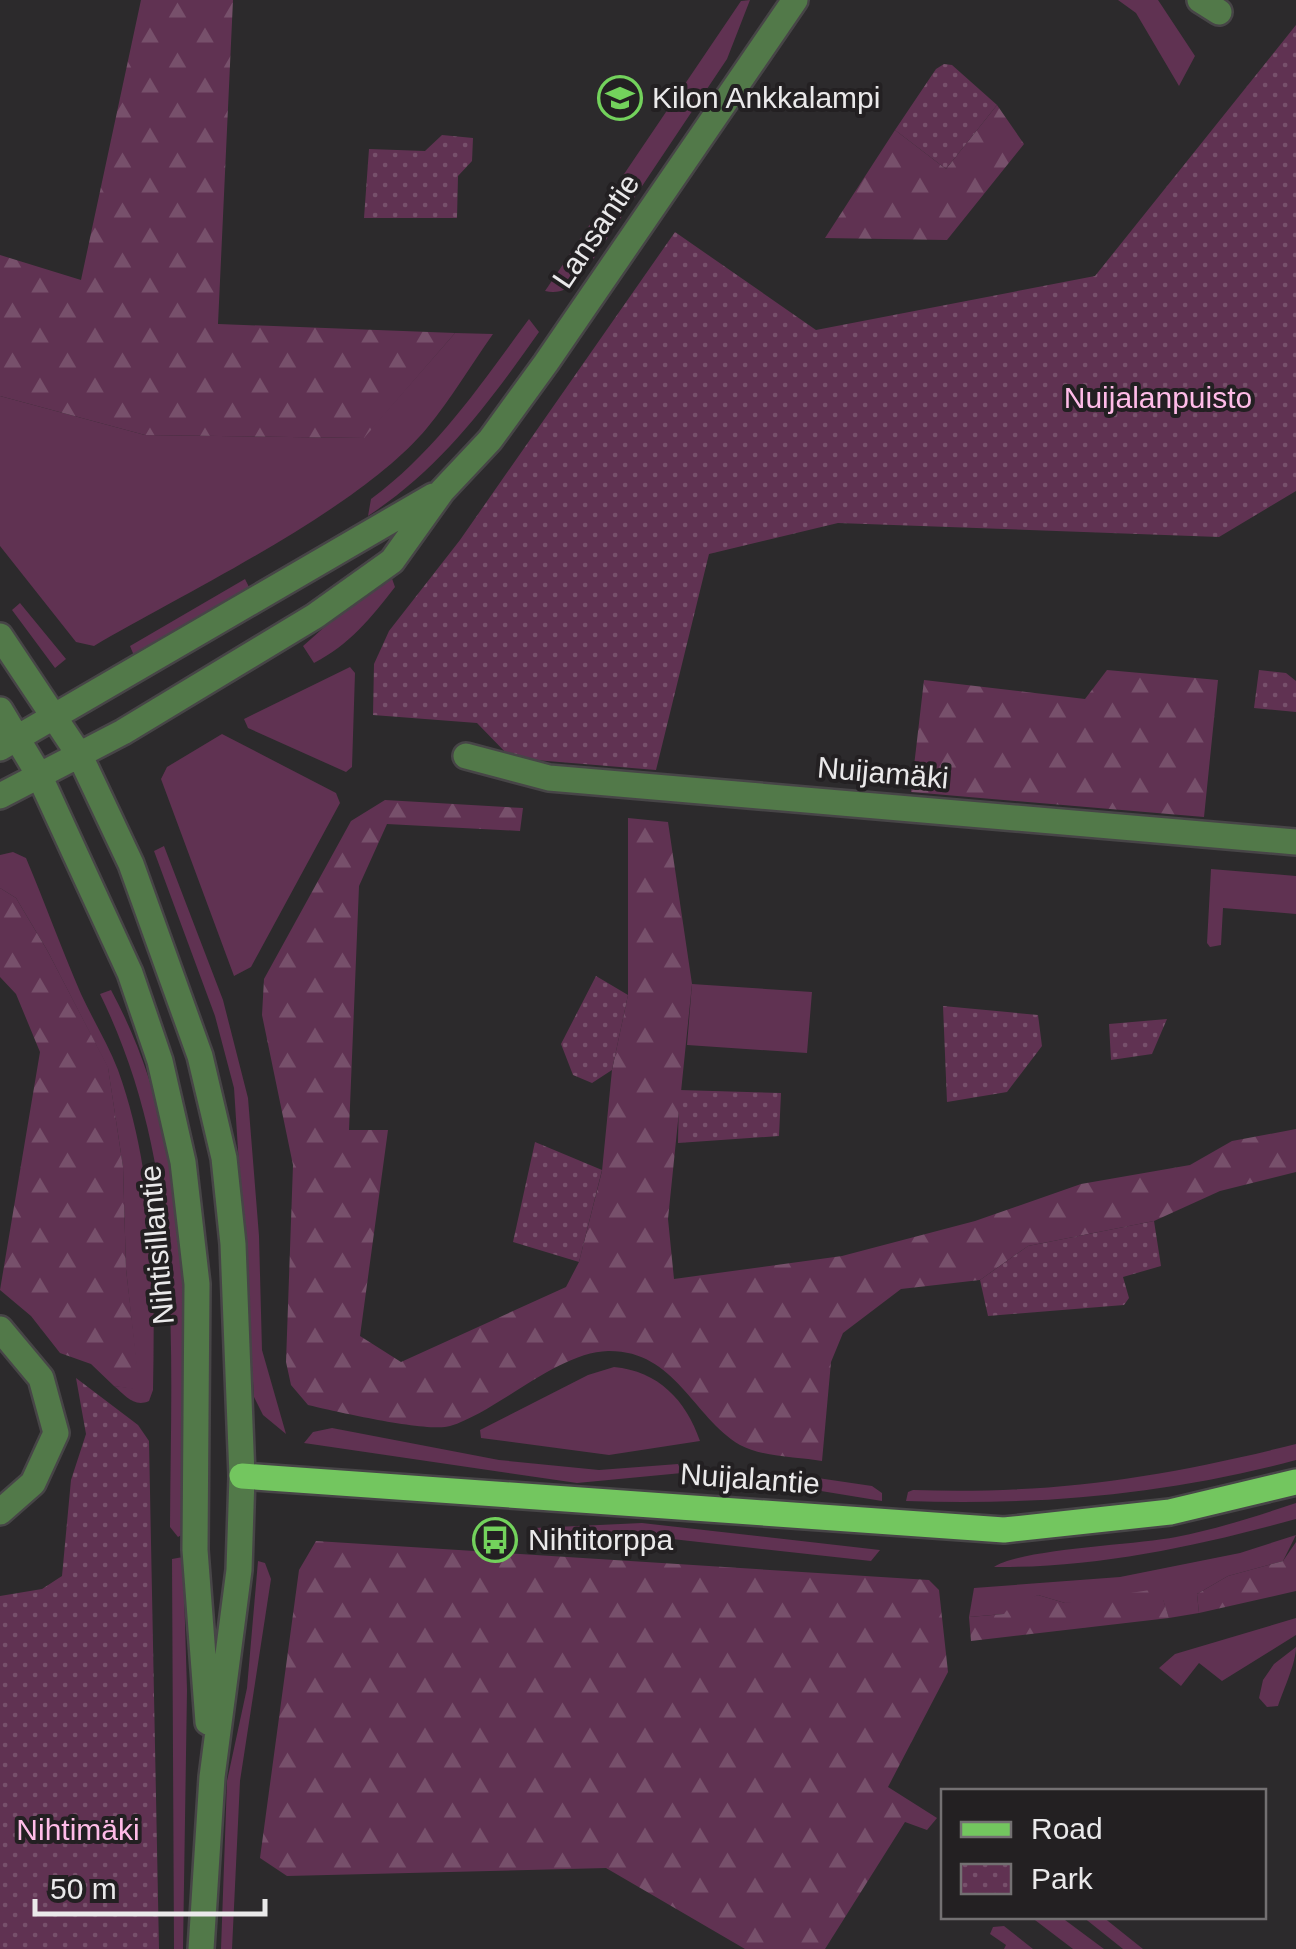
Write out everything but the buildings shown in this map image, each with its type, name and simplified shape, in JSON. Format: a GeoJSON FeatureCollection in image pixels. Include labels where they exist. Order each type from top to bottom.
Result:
{"type":"FeatureCollection","features":[{"type":"Feature","properties":{"kind":"main road","name":"Nuijalantie"},"geometry":{"type":"LineString","coordinates":[[242,1476],[1004,1530],[1170,1512],[1296,1482]]}},
{"type":"Feature","properties":{"kind":"street","name":"Lansantie"},"geometry":{"type":"LineString","coordinates":[[0,796],[80,756],[316,616],[392,560],[442,491],[490,440],[546,363],[794,0]]}},
{"type":"Feature","properties":{"kind":"street","name":"Lansantie"},"geometry":{"type":"LineString","coordinates":[[10,743],[442,491]]}},
{"type":"Feature","properties":{"kind":"street","name":"Nihtisillantie"},"geometry":{"type":"LineString","coordinates":[[0,636],[80,756],[161,940],[214,1109],[233,1244],[242,1476],[238,1570],[212,1777],[201,1949]]}},
{"type":"Feature","properties":{"kind":"street","name":"Nihtisillantie"},"geometry":{"type":"LineString","coordinates":[[0,710],[10,743],[39,776],[130,973],[160,1061],[180,1145],[197,1284],[196,1550],[212,1777]]}},
{"type":"Feature","properties":{"kind":"street","name":"Nuijamäki"},"geometry":{"type":"LineString","coordinates":[[466,756],[549,778],[1296,842]]}},
{"type":"Feature","properties":{"kind":"street"},"geometry":{"type":"LineString","coordinates":[[0,1329],[41,1378],[56,1433],[50,1456],[33,1483],[0,1512]]}},
{"type":"Feature","properties":{"kind":"street","name":"Nuijalantie"},"geometry":{"type":"LineString","coordinates":[[196,1473],[242,1476]]}},
{"type":"Feature","properties":{"kind":"green space"},"geometry":{"type":"Polygon","coordinates":[[[141,0],[233,0],[218,324],[455,333],[364,438],[145,435],[0,396],[0,255],[81,280],[141,0]]]}},
{"type":"Feature","properties":{"kind":"green space"},"geometry":{"type":"Polygon","coordinates":[[[750,0],[727,59],[594,258],[568,288],[545,291],[741,1],[750,0]]]}},
{"type":"Feature","properties":{"kind":"green space"},"geometry":{"type":"Polygon","coordinates":[[[1118,0],[1158,0],[1195,56],[1179,86],[1136,13],[1118,0]]]}},
{"type":"Feature","properties":{"kind":"green space","name":"Nuijalanpuisto"},"geometry":{"type":"Polygon","coordinates":[[[1296,25],[1296,491],[1219,537],[838,523],[709,554],[656,770],[511,758],[477,723],[373,715],[374,664],[389,631],[460,540],[675,232],[816,330],[1095,276],[1296,25]]]}},
{"type":"Feature","properties":{"kind":"green space"},"geometry":{"type":"Polygon","coordinates":[[[952,65],[997,105],[946,169],[895,130],[936,69],[952,65]]]}},
{"type":"Feature","properties":{"kind":"green space"},"geometry":{"type":"Polygon","coordinates":[[[997,105],[1024,144],[947,240],[825,238],[895,130],[946,169],[997,105]]]}},
{"type":"Feature","properties":{"kind":"green space"},"geometry":{"type":"Polygon","coordinates":[[[442,135],[473,138],[472,161],[458,176],[457,218],[364,218],[369,149],[425,151],[442,135]]]}},
{"type":"Feature","properties":{"kind":"green space"},"geometry":{"type":"Polygon","coordinates":[[[529,319],[539,332],[482,409],[418,477],[368,516],[371,499],[437,438],[529,319]]]}},
{"type":"Feature","properties":{"kind":"green space"},"geometry":{"type":"Polygon","coordinates":[[[455,333],[493,334],[436,417],[397,458],[360,488],[271,547],[94,646],[76,642],[0,546],[0,396],[145,435],[363,438],[455,333]]]}},
{"type":"Feature","properties":{"kind":"green space"},"geometry":{"type":"Polygon","coordinates":[[[389,570],[395,587],[349,639],[314,663],[303,646],[389,570]]]}},
{"type":"Feature","properties":{"kind":"green space"},"geometry":{"type":"Polygon","coordinates":[[[245,579],[251,591],[135,658],[130,646],[245,579]]]}},
{"type":"Feature","properties":{"kind":"green space"},"geometry":{"type":"Polygon","coordinates":[[[20,603],[66,659],[55,668],[12,610],[20,603]]]}},
{"type":"Feature","properties":{"kind":"green space"},"geometry":{"type":"Polygon","coordinates":[[[350,667],[355,673],[352,767],[346,772],[248,728],[244,719],[350,667]]]}},
{"type":"Feature","properties":{"kind":"green space"},"geometry":{"type":"Polygon","coordinates":[[[1107,670],[1218,680],[1204,817],[911,792],[924,680],[1085,699],[1107,670]]]}},
{"type":"Feature","properties":{"kind":"green space"},"geometry":{"type":"Polygon","coordinates":[[[1259,670],[1286,673],[1296,681],[1296,712],[1254,708],[1259,670]]]}},
{"type":"Feature","properties":{"kind":"green space"},"geometry":{"type":"Polygon","coordinates":[[[222,734],[336,793],[340,803],[251,967],[234,976],[161,779],[167,767],[222,734]]]}},
{"type":"Feature","properties":{"kind":"green space"},"geometry":{"type":"Polygon","coordinates":[[[385,800],[523,808],[520,831],[387,824],[359,886],[349,1130],[388,1130],[360,1336],[401,1362],[566,1287],[579,1262],[602,1171],[612,1070],[628,995],[628,818],[668,822],[692,984],[668,1219],[674,1279],[842,1256],[975,1221],[1081,1184],[1190,1165],[1232,1141],[1296,1129],[1296,1172],[1220,1191],[1154,1221],[1028,1246],[980,1280],[901,1289],[843,1333],[831,1362],[822,1461],[769,1454],[740,1445],[723,1433],[667,1373],[650,1361],[608,1351],[569,1361],[450,1426],[402,1424],[308,1405],[291,1385],[286,1362],[293,1165],[262,1015],[264,979],[351,821],[385,800]]]}},
{"type":"Feature","properties":{"kind":"green space"},"geometry":{"type":"Polygon","coordinates":[[[164,846],[223,1000],[248,1098],[259,1236],[262,1350],[286,1434],[263,1415],[254,1397],[234,1088],[215,1016],[154,851],[164,846]]]}},
{"type":"Feature","properties":{"kind":"green space"},"geometry":{"type":"Polygon","coordinates":[[[13,852],[26,858],[81,994],[114,1060],[130,1109],[146,1188],[153,1269],[153,1390],[144,1403],[130,1400],[114,1386],[139,1389],[126,1269],[123,1167],[108,1068],[16,898],[0,888],[0,855],[13,852]]]}},
{"type":"Feature","properties":{"kind":"green space"},"geometry":{"type":"Polygon","coordinates":[[[1211,869],[1296,876],[1296,914],[1223,908],[1221,945],[1210,947],[1207,943],[1211,869]]]}},
{"type":"Feature","properties":{"kind":"green space"},"geometry":{"type":"Polygon","coordinates":[[[0,888],[16,898],[108,1067],[123,1167],[126,1269],[140,1390],[114,1386],[91,1364],[60,1353],[31,1316],[0,1290],[40,1052],[16,994],[0,977],[0,888]]]}},
{"type":"Feature","properties":{"kind":"green space"},"geometry":{"type":"Polygon","coordinates":[[[596,976],[628,995],[612,1070],[592,1083],[573,1075],[561,1044],[596,976]]]}},
{"type":"Feature","properties":{"kind":"green space"},"geometry":{"type":"Polygon","coordinates":[[[692,984],[812,992],[807,1053],[687,1045],[692,984]]]}},
{"type":"Feature","properties":{"kind":"green space"},"geometry":{"type":"Polygon","coordinates":[[[111,990],[140,1054],[161,1119],[174,1187],[182,1256],[186,1396],[183,1534],[178,1537],[170,1527],[170,1322],[159,1189],[147,1124],[127,1059],[100,994],[111,990]]]}},
{"type":"Feature","properties":{"kind":"green space"},"geometry":{"type":"Polygon","coordinates":[[[943,1006],[1038,1015],[1042,1046],[1007,1092],[947,1102],[943,1006]]]}},
{"type":"Feature","properties":{"kind":"green space"},"geometry":{"type":"Polygon","coordinates":[[[1167,1019],[1152,1054],[1111,1060],[1109,1024],[1167,1019]]]}},
{"type":"Feature","properties":{"kind":"green space"},"geometry":{"type":"Polygon","coordinates":[[[679,1090],[781,1093],[779,1136],[678,1143],[679,1090]]]}},
{"type":"Feature","properties":{"kind":"green space"},"geometry":{"type":"Polygon","coordinates":[[[535,1142],[602,1170],[579,1262],[513,1242],[535,1142]]]}},
{"type":"Feature","properties":{"kind":"green space"},"geometry":{"type":"Polygon","coordinates":[[[1154,1221],[1161,1266],[1123,1277],[1129,1298],[1124,1305],[988,1316],[980,1280],[1028,1246],[1154,1221]]]}},
{"type":"Feature","properties":{"kind":"green space"},"geometry":{"type":"Polygon","coordinates":[[[614,1367],[644,1374],[668,1390],[687,1413],[700,1441],[609,1455],[481,1438],[480,1430],[588,1375],[614,1367]]]}},
{"type":"Feature","properties":{"kind":"green space","name":"Nihtimäki"},"geometry":{"type":"Polygon","coordinates":[[[76,1378],[138,1425],[149,1441],[159,1949],[0,1949],[0,1596],[42,1589],[62,1576],[71,1480],[86,1434],[76,1378]]]}},
{"type":"Feature","properties":{"kind":"green space"},"geometry":{"type":"Polygon","coordinates":[[[332,1428],[499,1460],[599,1470],[678,1464],[682,1473],[577,1483],[304,1443],[313,1432],[332,1428]]]}},
{"type":"Feature","properties":{"kind":"green space"},"geometry":{"type":"Polygon","coordinates":[[[1296,1444],[1296,1460],[1152,1489],[1054,1499],[906,1501],[908,1492],[913,1490],[1012,1490],[1106,1481],[1200,1466],[1296,1444]]]}},
{"type":"Feature","properties":{"kind":"green space"},"geometry":{"type":"Polygon","coordinates":[[[777,1472],[872,1486],[882,1493],[882,1501],[766,1482],[777,1472]]]}},
{"type":"Feature","properties":{"kind":"green space"},"geometry":{"type":"Polygon","coordinates":[[[1296,1503],[1296,1519],[1222,1538],[1071,1564],[994,1567],[1027,1556],[1191,1534],[1296,1503]]]}},
{"type":"Feature","properties":{"kind":"green space"},"geometry":{"type":"Polygon","coordinates":[[[642,1523],[880,1550],[871,1561],[672,1539],[538,1538],[534,1528],[642,1523]]]}},
{"type":"Feature","properties":{"kind":"green space"},"geometry":{"type":"Polygon","coordinates":[[[1296,1535],[1283,1561],[1228,1576],[1197,1594],[1199,1613],[1169,1618],[1163,1600],[1065,1603],[1038,1595],[1004,1614],[969,1617],[974,1588],[1120,1577],[1240,1553],[1296,1535]]]}},
{"type":"Feature","properties":{"kind":"green space"},"geometry":{"type":"Polygon","coordinates":[[[316,1541],[929,1580],[939,1590],[948,1672],[888,1787],[937,1818],[927,1830],[905,1822],[825,1949],[745,1949],[606,1868],[287,1876],[260,1858],[299,1570],[316,1541]]]}},
{"type":"Feature","properties":{"kind":"green space"},"geometry":{"type":"Polygon","coordinates":[[[1296,1542],[1296,1591],[1199,1613],[1197,1594],[1228,1576],[1283,1561],[1296,1542]]]}},
{"type":"Feature","properties":{"kind":"green space"},"geometry":{"type":"Polygon","coordinates":[[[183,1557],[187,1690],[183,1949],[174,1949],[172,1559],[183,1557]]]}},
{"type":"Feature","properties":{"kind":"green space"},"geometry":{"type":"Polygon","coordinates":[[[258,1561],[265,1563],[271,1579],[240,1781],[232,1949],[221,1949],[227,1781],[247,1688],[258,1561]]]}},
{"type":"Feature","properties":{"kind":"green space"},"geometry":{"type":"Polygon","coordinates":[[[1150,1590],[1163,1599],[1169,1618],[971,1641],[969,1617],[1004,1614],[1010,1606],[1038,1595],[1065,1603],[1150,1590]]]}},
{"type":"Feature","properties":{"kind":"green space"},"geometry":{"type":"Polygon","coordinates":[[[1296,1618],[1296,1635],[1222,1681],[1199,1663],[1181,1686],[1159,1668],[1175,1654],[1296,1618]]]}},
{"type":"Feature","properties":{"kind":"green space"},"geometry":{"type":"Polygon","coordinates":[[[1296,1647],[1278,1706],[1267,1707],[1259,1698],[1263,1680],[1274,1664],[1296,1647]]]}},
{"type":"Feature","properties":{"kind":"green space"},"geometry":{"type":"Polygon","coordinates":[[[1034,1919],[1064,1919],[1104,1949],[1073,1949],[1034,1919]]]}},
{"type":"Feature","properties":{"kind":"green space"},"geometry":{"type":"Polygon","coordinates":[[[1086,1919],[1106,1919],[1143,1949],[1123,1949],[1086,1919]]]}},
{"type":"Feature","properties":{"kind":"green space"},"geometry":{"type":"Polygon","coordinates":[[[1004,1926],[1033,1949],[1004,1949],[1006,1945],[990,1934],[993,1927],[1004,1926]]]}},
{"type":"Feature","properties":{"kind":"place","name":"Kilon Ankkalampi"},"geometry":{"type":"Point","coordinates":[620,98]}},
{"type":"Feature","properties":{"kind":"place","name":"Nihtitorppa"},"geometry":{"type":"Point","coordinates":[495,1540]}}]}
